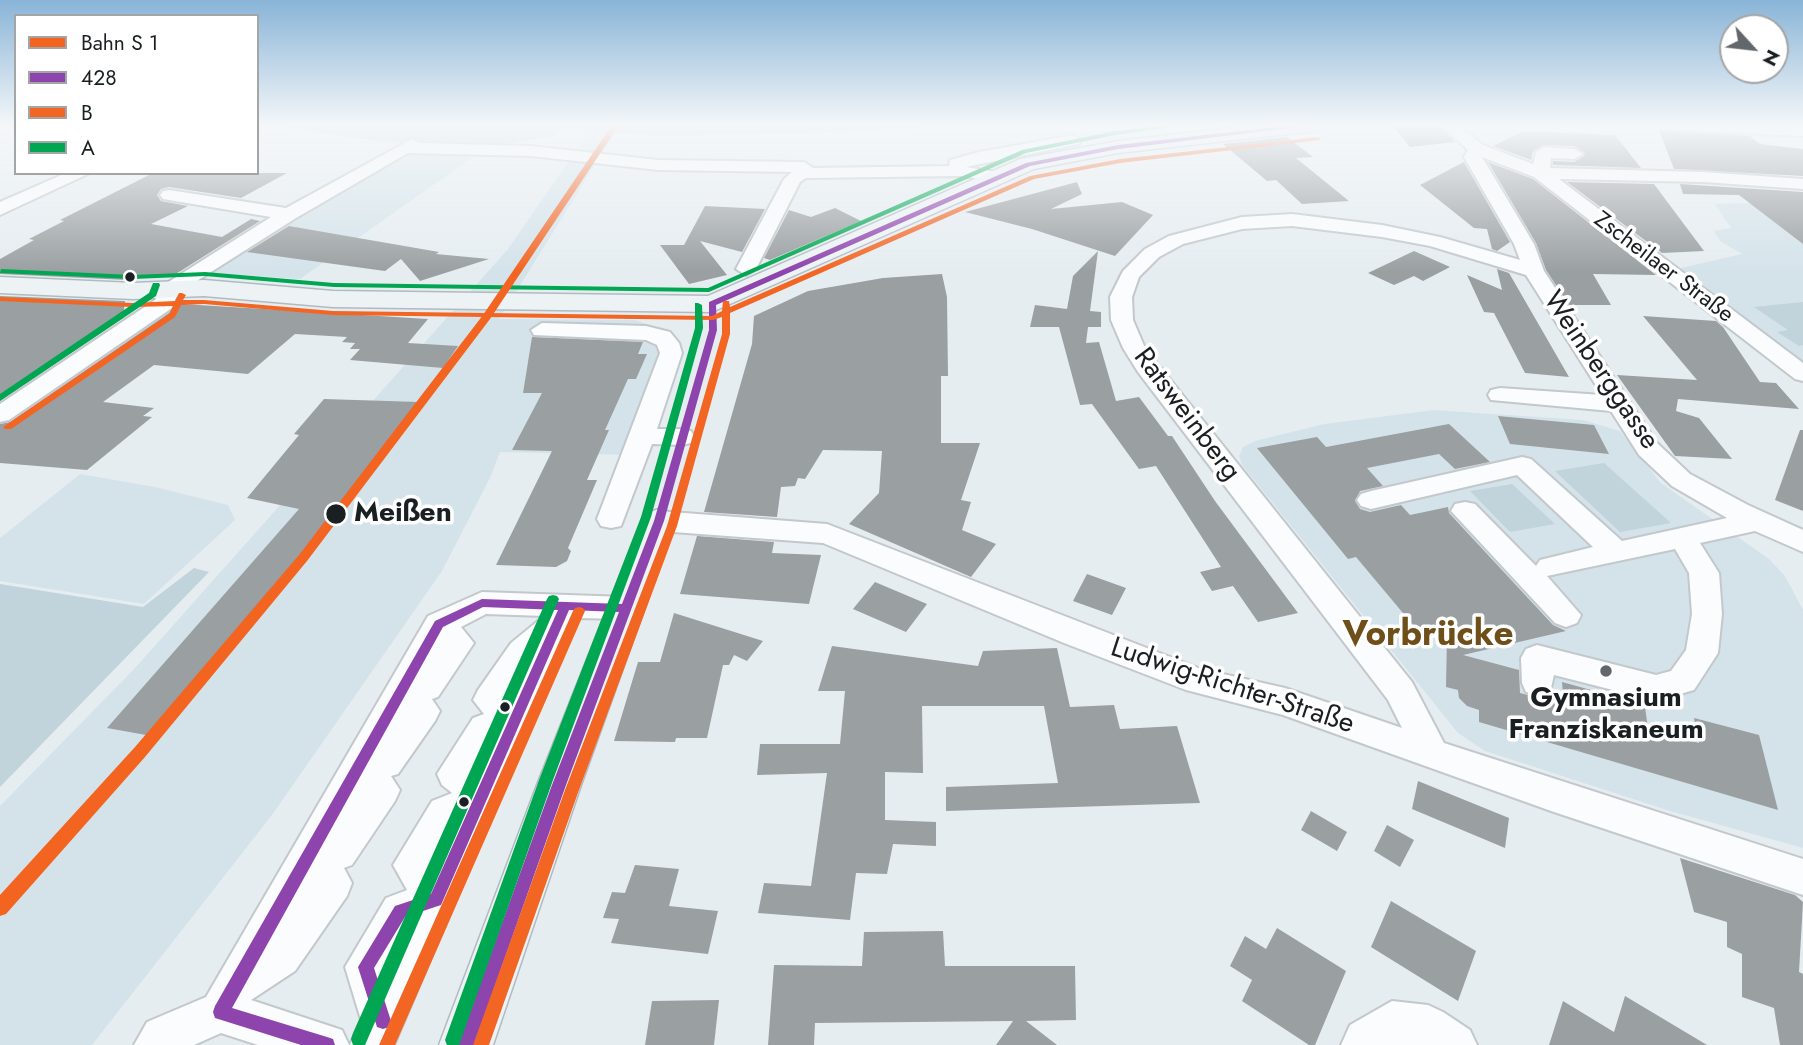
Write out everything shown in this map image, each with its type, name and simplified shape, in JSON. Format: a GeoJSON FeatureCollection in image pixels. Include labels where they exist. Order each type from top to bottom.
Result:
{"type":"FeatureCollection","features":[{"type":"Feature","properties":{"kind":"main road"},"geometry":{"type":"LineString","coordinates":[[0,285],[94,290],[226,289],[333,299],[712,304],[1006,174]]}},
{"type":"Feature","properties":{"kind":"main road"},"geometry":{"type":"LineString","coordinates":[[466,1045],[559,785],[659,521]]}},
{"type":"Feature","properties":{"kind":"street"},"geometry":{"type":"LineString","coordinates":[[0,415],[164,303],[169,290],[289,214],[361,174]]}},
{"type":"Feature","properties":{"kind":"street"},"geometry":{"type":"LineString","coordinates":[[746,269],[793,179],[799,174]]}},
{"type":"Feature","properties":{"kind":"street"},"geometry":{"type":"LineString","coordinates":[[977,174],[996,177]]}},
{"type":"Feature","properties":{"kind":"street","name":"Weinberggasse"},"geometry":{"type":"LineString","coordinates":[[1484,174],[1524,244],[1534,271],[1648,449],[1681,480],[1803,542]]}},
{"type":"Feature","properties":{"kind":"street","name":"Zscheilaer Straße"},"geometry":{"type":"LineString","coordinates":[[1541,174],[1803,374]]}},
{"type":"Feature","properties":{"kind":"street"},"geometry":{"type":"LineString","coordinates":[[1571,174],[1703,177],[1803,184]]}},
{"type":"Feature","properties":{"kind":"street"},"geometry":{"type":"LineString","coordinates":[[0,209],[76,175]]}},
{"type":"Feature","properties":{"kind":"street"},"geometry":{"type":"LineString","coordinates":[[169,195],[289,214]]}},
{"type":"Feature","properties":{"kind":"street","name":"Ratsweinberg"},"geometry":{"type":"LineString","coordinates":[[1431,752],[1399,691],[1150,372],[1134,348],[1122,320],[1121,297],[1130,275],[1152,253],[1176,240],[1242,223],[1292,220],[1382,230],[1471,251],[1534,271]]}},
{"type":"Feature","properties":{"kind":"street"},"geometry":{"type":"LineString","coordinates":[[542,330],[646,333],[654,334],[668,343],[671,353],[611,519]]}},
{"type":"Feature","properties":{"kind":"street"},"geometry":{"type":"LineString","coordinates":[[1500,395],[1618,404]]}},
{"type":"Feature","properties":{"kind":"street"},"geometry":{"type":"LineString","coordinates":[[642,436],[682,437]]}},
{"type":"Feature","properties":{"kind":"street"},"geometry":{"type":"LineString","coordinates":[[1371,500],[1522,465],[1616,552]]}},
{"type":"Feature","properties":{"kind":"street"},"geometry":{"type":"LineString","coordinates":[[1465,512],[1566,615]]}},
{"type":"Feature","properties":{"kind":"street","name":"Ludwig-Richter-Straße"},"geometry":{"type":"LineString","coordinates":[[659,521],[827,534],[1075,635],[1198,681],[1285,702],[1554,796],[1803,877]]}},
{"type":"Feature","properties":{"kind":"street"},"geometry":{"type":"LineString","coordinates":[[1550,567],[1758,521]]}},
{"type":"Feature","properties":{"kind":"street"},"geometry":{"type":"LineString","coordinates":[[1538,683],[1537,658],[1656,688],[1682,681],[1702,653],[1707,614],[1703,573],[1682,538]]}},
{"type":"Feature","properties":{"kind":"street"},"geometry":{"type":"LineString","coordinates":[[240,1015],[306,864],[339,853],[382,790],[356,773],[386,763],[423,711],[400,694],[426,688],[458,643],[439,624],[482,603],[563,613],[626,608]]}},
{"type":"Feature","properties":{"kind":"street"},"geometry":{"type":"LineString","coordinates":[[377,1033],[563,613]]}},
{"type":"Feature","properties":{"kind":"street"},"geometry":{"type":"LineString","coordinates":[[156,1045],[162,1037],[240,1015],[327,1045]]}},
{"type":"Feature","properties":{"kind":"street"},"geometry":{"type":"LineString","coordinates":[[1363,1045],[1365,1040],[1392,1022],[1428,1027],[1455,1045]]}},
{"type":"Feature","properties":{"kind":"shaded area"},"geometry":{"type":"Polygon","coordinates":[[[373,174],[449,174],[300,279],[202,273],[373,174]]]}},
{"type":"Feature","properties":{"kind":"shaded area"},"geometry":{"type":"Polygon","coordinates":[[[560,174],[590,174],[499,319],[635,320],[669,332],[629,455],[500,452],[490,478],[442,571],[272,815],[92,1045],[0,1045],[0,806],[135,668],[508,249],[560,174]]]}},
{"type":"Feature","properties":{"kind":"shaded area"},"geometry":{"type":"Polygon","coordinates":[[[1759,203],[1803,218],[1803,362],[1681,268],[1742,254],[1720,241],[1714,231],[1731,228],[1715,204],[1759,203]]]}},
{"type":"Feature","properties":{"kind":"shaded area"},"geometry":{"type":"Polygon","coordinates":[[[1803,302],[1803,345],[1799,346],[1777,332],[1788,330],[1754,307],[1803,302]]]}},
{"type":"Feature","properties":{"kind":"shaded area","name":"Gymnasium Franziskaneum"},"geometry":{"type":"Polygon","coordinates":[[[1434,410],[1583,420],[1620,431],[1661,483],[1769,559],[1785,576],[1803,610],[1803,848],[1670,811],[1485,751],[1458,733],[1242,465],[1239,456],[1243,447],[1255,441],[1324,424],[1434,410]]]}},
{"type":"Feature","properties":{"kind":"shaded area"},"geometry":{"type":"Polygon","coordinates":[[[1604,463],[1671,523],[1620,532],[1555,471],[1604,463]]]}},
{"type":"Feature","properties":{"kind":"shaded area"},"geometry":{"type":"Polygon","coordinates":[[[80,474],[155,487],[228,505],[235,520],[144,604],[0,581],[0,538],[80,474]]]}},
{"type":"Feature","properties":{"kind":"shaded area"},"geometry":{"type":"Polygon","coordinates":[[[1512,484],[1555,524],[1510,532],[1470,491],[1512,484]]]}},
{"type":"Feature","properties":{"kind":"shaded area"},"geometry":{"type":"Polygon","coordinates":[[[194,568],[209,572],[0,787],[0,584],[143,607],[194,568]]]}},
{"type":"Feature","properties":{"kind":"building"},"geometry":{"type":"Polygon","coordinates":[[[286,174],[241,198],[169,187],[161,189],[157,195],[161,201],[188,206],[151,224],[222,237],[251,219],[260,221],[171,277],[129,275],[128,280],[0,274],[0,259],[34,240],[29,239],[64,221],[60,220],[149,175],[286,174]]]}},
{"type":"Feature","properties":{"kind":"building"},"geometry":{"type":"Polygon","coordinates":[[[1258,174],[1315,174],[1349,201],[1302,204],[1276,180],[1267,181],[1258,174]]]}},
{"type":"Feature","properties":{"kind":"building"},"geometry":{"type":"Polygon","coordinates":[[[1441,174],[1471,174],[1510,242],[1497,251],[1492,249],[1487,229],[1474,228],[1420,185],[1441,174]]]}},
{"type":"Feature","properties":{"kind":"building"},"geometry":{"type":"Polygon","coordinates":[[[1495,174],[1519,174],[1533,179],[1656,275],[1593,274],[1611,305],[1569,305],[1546,270],[1536,243],[1495,174]]]}},
{"type":"Feature","properties":{"kind":"building"},"geometry":{"type":"Polygon","coordinates":[[[1762,174],[1803,174],[1803,176],[1762,174]]]}},
{"type":"Feature","properties":{"kind":"building"},"geometry":{"type":"Polygon","coordinates":[[[1077,182],[1082,194],[1051,209],[1122,202],[1153,215],[1115,256],[1032,229],[965,212],[1077,182]]]}},
{"type":"Feature","properties":{"kind":"building"},"geometry":{"type":"Polygon","coordinates":[[[1567,182],[1654,184],[1704,251],[1662,253],[1567,182]]]}},
{"type":"Feature","properties":{"kind":"building"},"geometry":{"type":"Polygon","coordinates":[[[1680,184],[1803,192],[1803,244],[1739,195],[1683,194],[1680,184]]]}},
{"type":"Feature","properties":{"kind":"building"},"geometry":{"type":"Polygon","coordinates":[[[705,206],[765,209],[742,252],[700,241],[727,275],[689,284],[660,245],[684,245],[705,206]]]}},
{"type":"Feature","properties":{"kind":"building"},"geometry":{"type":"Polygon","coordinates":[[[835,208],[861,221],[770,260],[764,258],[789,210],[811,217],[835,208]]]}},
{"type":"Feature","properties":{"kind":"building"},"geometry":{"type":"Polygon","coordinates":[[[289,226],[439,252],[436,254],[489,259],[420,281],[401,259],[385,271],[247,252],[289,226]]]}},
{"type":"Feature","properties":{"kind":"building"},"geometry":{"type":"Polygon","coordinates":[[[1098,251],[1090,311],[1101,312],[1101,327],[1088,327],[1086,343],[1099,342],[1116,401],[1139,397],[1168,436],[1172,436],[1215,501],[1298,613],[1258,622],[1233,586],[1212,591],[1200,572],[1221,567],[1156,466],[1139,469],[1092,404],[1080,405],[1059,327],[1030,327],[1035,305],[1067,309],[1073,276],[1098,251]]]}},
{"type":"Feature","properties":{"kind":"building"},"geometry":{"type":"Polygon","coordinates":[[[1414,251],[1450,267],[1423,281],[1414,276],[1394,285],[1368,273],[1414,251]]]}},
{"type":"Feature","properties":{"kind":"building"},"geometry":{"type":"Polygon","coordinates":[[[1497,269],[1509,273],[1569,377],[1525,373],[1494,313],[1484,312],[1467,275],[1502,290],[1497,269]]]}},
{"type":"Feature","properties":{"kind":"building"},"geometry":{"type":"Polygon","coordinates":[[[942,274],[947,297],[948,376],[941,376],[941,443],[980,443],[961,500],[971,502],[962,530],[996,544],[971,577],[849,524],[879,493],[882,451],[823,450],[805,479],[798,478],[795,486],[781,487],[777,517],[704,512],[752,344],[754,316],[808,291],[883,278],[942,274]]]}},
{"type":"Feature","properties":{"kind":"building"},"geometry":{"type":"Polygon","coordinates":[[[0,296],[125,301],[123,318],[0,401],[0,296]]]}},
{"type":"Feature","properties":{"kind":"building"},"geometry":{"type":"Polygon","coordinates":[[[182,304],[428,319],[408,343],[458,346],[443,368],[350,360],[360,349],[350,349],[355,343],[342,342],[347,337],[295,334],[248,374],[154,365],[103,402],[154,408],[143,416],[152,417],[87,470],[0,463],[0,424],[10,422],[182,304]]]}},
{"type":"Feature","properties":{"kind":"building"},"geometry":{"type":"Polygon","coordinates":[[[1643,316],[1716,321],[1723,327],[1760,382],[1776,383],[1799,409],[1678,399],[1676,411],[1699,418],[1732,459],[1675,456],[1617,375],[1697,380],[1643,316]]]}},
{"type":"Feature","properties":{"kind":"building"},"geometry":{"type":"Polygon","coordinates":[[[532,337],[643,342],[638,354],[647,354],[636,379],[628,379],[605,430],[609,430],[587,480],[597,480],[568,548],[571,551],[567,561],[556,567],[496,565],[552,451],[512,450],[542,393],[523,393],[532,337]]]}},
{"type":"Feature","properties":{"kind":"building"},"geometry":{"type":"Polygon","coordinates":[[[324,399],[419,402],[280,580],[146,735],[107,728],[299,509],[247,498],[299,435],[294,434],[324,399]]]}},
{"type":"Feature","properties":{"kind":"building"},"geometry":{"type":"Polygon","coordinates":[[[1498,416],[1594,425],[1609,454],[1510,444],[1498,416]]]}},
{"type":"Feature","properties":{"kind":"building"},"geometry":{"type":"Polygon","coordinates":[[[1449,424],[1490,462],[1455,469],[1439,454],[1367,468],[1383,486],[1360,491],[1355,501],[1360,509],[1370,512],[1401,505],[1410,515],[1448,507],[1449,513],[1553,625],[1566,631],[1463,655],[1519,670],[1520,693],[1564,705],[1562,682],[1620,698],[1645,707],[1648,729],[1699,743],[1694,718],[1759,735],[1778,810],[1479,722],[1479,710],[1467,706],[1459,698],[1458,690],[1446,687],[1447,635],[1413,625],[1356,557],[1348,559],[1257,448],[1317,437],[1326,447],[1449,424]]]}},
{"type":"Feature","properties":{"kind":"building"},"geometry":{"type":"Polygon","coordinates":[[[1800,430],[1803,430],[1803,511],[1775,500],[1800,430]]]}},
{"type":"Feature","properties":{"kind":"building"},"geometry":{"type":"Polygon","coordinates":[[[697,536],[774,542],[772,553],[821,555],[809,604],[680,594],[697,536]]]}},
{"type":"Feature","properties":{"kind":"building"},"geometry":{"type":"Polygon","coordinates":[[[1087,574],[1126,588],[1112,615],[1073,601],[1087,574]]]}},
{"type":"Feature","properties":{"kind":"building"},"geometry":{"type":"Polygon","coordinates":[[[875,582],[927,604],[906,632],[853,609],[875,582]]]}},
{"type":"Feature","properties":{"kind":"building"},"geometry":{"type":"Polygon","coordinates":[[[674,613],[763,641],[747,661],[734,655],[729,665],[723,665],[707,738],[676,738],[675,742],[614,741],[638,662],[660,662],[674,613]]]}},
{"type":"Feature","properties":{"kind":"building"},"geometry":{"type":"Polygon","coordinates":[[[832,646],[978,666],[983,651],[1057,648],[1070,707],[1114,705],[1120,729],[1177,726],[1200,803],[946,811],[946,787],[1058,783],[1044,706],[922,706],[923,773],[885,772],[885,820],[936,822],[936,846],[893,844],[887,874],[856,873],[850,920],[758,913],[764,883],[811,886],[827,773],[757,775],[760,744],[840,744],[845,691],[818,691],[832,646]]]}},
{"type":"Feature","properties":{"kind":"building"},"geometry":{"type":"Polygon","coordinates":[[[1418,781],[1509,818],[1505,848],[1412,809],[1418,781]]]}},
{"type":"Feature","properties":{"kind":"building"},"geometry":{"type":"Polygon","coordinates":[[[1311,811],[1347,832],[1337,851],[1301,830],[1311,811]]]}},
{"type":"Feature","properties":{"kind":"building"},"geometry":{"type":"Polygon","coordinates":[[[1387,825],[1414,840],[1400,867],[1374,851],[1387,825]]]}},
{"type":"Feature","properties":{"kind":"building"},"geometry":{"type":"Polygon","coordinates":[[[1680,858],[1795,895],[1803,902],[1799,972],[1803,974],[1803,1045],[1780,1045],[1774,1008],[1742,997],[1742,954],[1727,947],[1727,922],[1694,912],[1680,858]]]}},
{"type":"Feature","properties":{"kind":"building"},"geometry":{"type":"Polygon","coordinates":[[[635,865],[679,869],[669,906],[718,911],[708,954],[611,943],[619,919],[603,918],[612,892],[625,893],[635,865]]]}},
{"type":"Feature","properties":{"kind":"building"},"geometry":{"type":"Polygon","coordinates":[[[1391,901],[1476,951],[1458,1001],[1371,947],[1391,901]]]}},
{"type":"Feature","properties":{"kind":"building"},"geometry":{"type":"Polygon","coordinates":[[[1277,928],[1346,971],[1315,1045],[1309,1045],[1242,1001],[1252,980],[1230,966],[1245,936],[1266,949],[1277,928]]]}},
{"type":"Feature","properties":{"kind":"building"},"geometry":{"type":"Polygon","coordinates":[[[943,931],[945,966],[1075,966],[1076,1020],[1026,1021],[1057,1045],[996,1045],[1013,1021],[815,1023],[814,1045],[768,1045],[774,965],[862,966],[864,932],[943,931]]]}},
{"type":"Feature","properties":{"kind":"building"},"geometry":{"type":"Polygon","coordinates":[[[1625,996],[1707,1045],[1549,1045],[1563,1001],[1614,1032],[1625,996]]]}},
{"type":"Feature","properties":{"kind":"building"},"geometry":{"type":"Polygon","coordinates":[[[719,1000],[714,1045],[645,1045],[652,1001],[719,1000]]]}},
{"type":"Feature","properties":{"kind":"transit line"},"geometry":{"type":"LineString","coordinates":[[0,908],[140,752],[303,558],[487,317],[583,174]]}},
{"type":"Feature","properties":{"kind":"transit line","name":"A"},"geometry":{"type":"LineString","coordinates":[[1,271],[133,277],[205,274],[334,285],[709,290],[972,174]]}},
{"type":"Feature","properties":{"kind":"transit line","name":"428"},"geometry":{"type":"LineString","coordinates":[[712,304],[1006,174]]}},
{"type":"Feature","properties":{"kind":"transit line","name":"B"},"geometry":{"type":"LineString","coordinates":[[0,299],[132,305],[204,302],[333,313],[713,318],[1032,177],[1050,174]]}},
{"type":"Feature","properties":{"kind":"transit line","name":"A"},"geometry":{"type":"LineString","coordinates":[[0,398],[153,294],[156,285]]}},
{"type":"Feature","properties":{"kind":"transit line","name":"B"},"geometry":{"type":"LineString","coordinates":[[8,427],[172,315],[182,295]]}},
{"type":"Feature","properties":{"kind":"transit line","name":"B"},"geometry":{"type":"LineString","coordinates":[[481,1045],[572,790],[672,526],[726,334],[726,303]]}},
{"type":"Feature","properties":{"kind":"transit line","name":"428"},"geometry":{"type":"LineString","coordinates":[[466,1045],[559,785],[659,521],[713,330],[712,304]]}},
{"type":"Feature","properties":{"kind":"transit line","name":"A"},"geometry":{"type":"LineString","coordinates":[[453,1040],[546,780],[646,517],[699,328],[698,305]]}},
{"type":"Feature","properties":{"kind":"transit line","name":"A"},"geometry":{"type":"LineString","coordinates":[[359,1039],[553,599]]}},
{"type":"Feature","properties":{"kind":"transit line","name":"428"},"geometry":{"type":"LineString","coordinates":[[221,1012],[439,624],[482,603],[626,608]]}},
{"type":"Feature","properties":{"kind":"transit line","name":"428"},"geometry":{"type":"LineString","coordinates":[[383,1021],[366,967],[400,911],[436,900],[566,605]]}},
{"type":"Feature","properties":{"kind":"transit line","name":"B"},"geometry":{"type":"LineString","coordinates":[[387,1045],[579,611]]}},
{"type":"Feature","properties":{"kind":"transit line","name":"428"},"geometry":{"type":"LineString","coordinates":[[221,1012],[327,1045]]}},
{"type":"Feature","properties":{"kind":"place","name":"Meißen"},"geometry":{"type":"Point","coordinates":[336,514]}},
{"type":"Feature","properties":{"kind":"place","name":"Gymnasium Franziskaneum"},"geometry":{"type":"Point","coordinates":[1606,671]}},
{"type":"Feature","properties":{"kind":"district","name":"Vorbrücke"},"geometry":{"type":"Point","coordinates":[1428,637]}}]}
